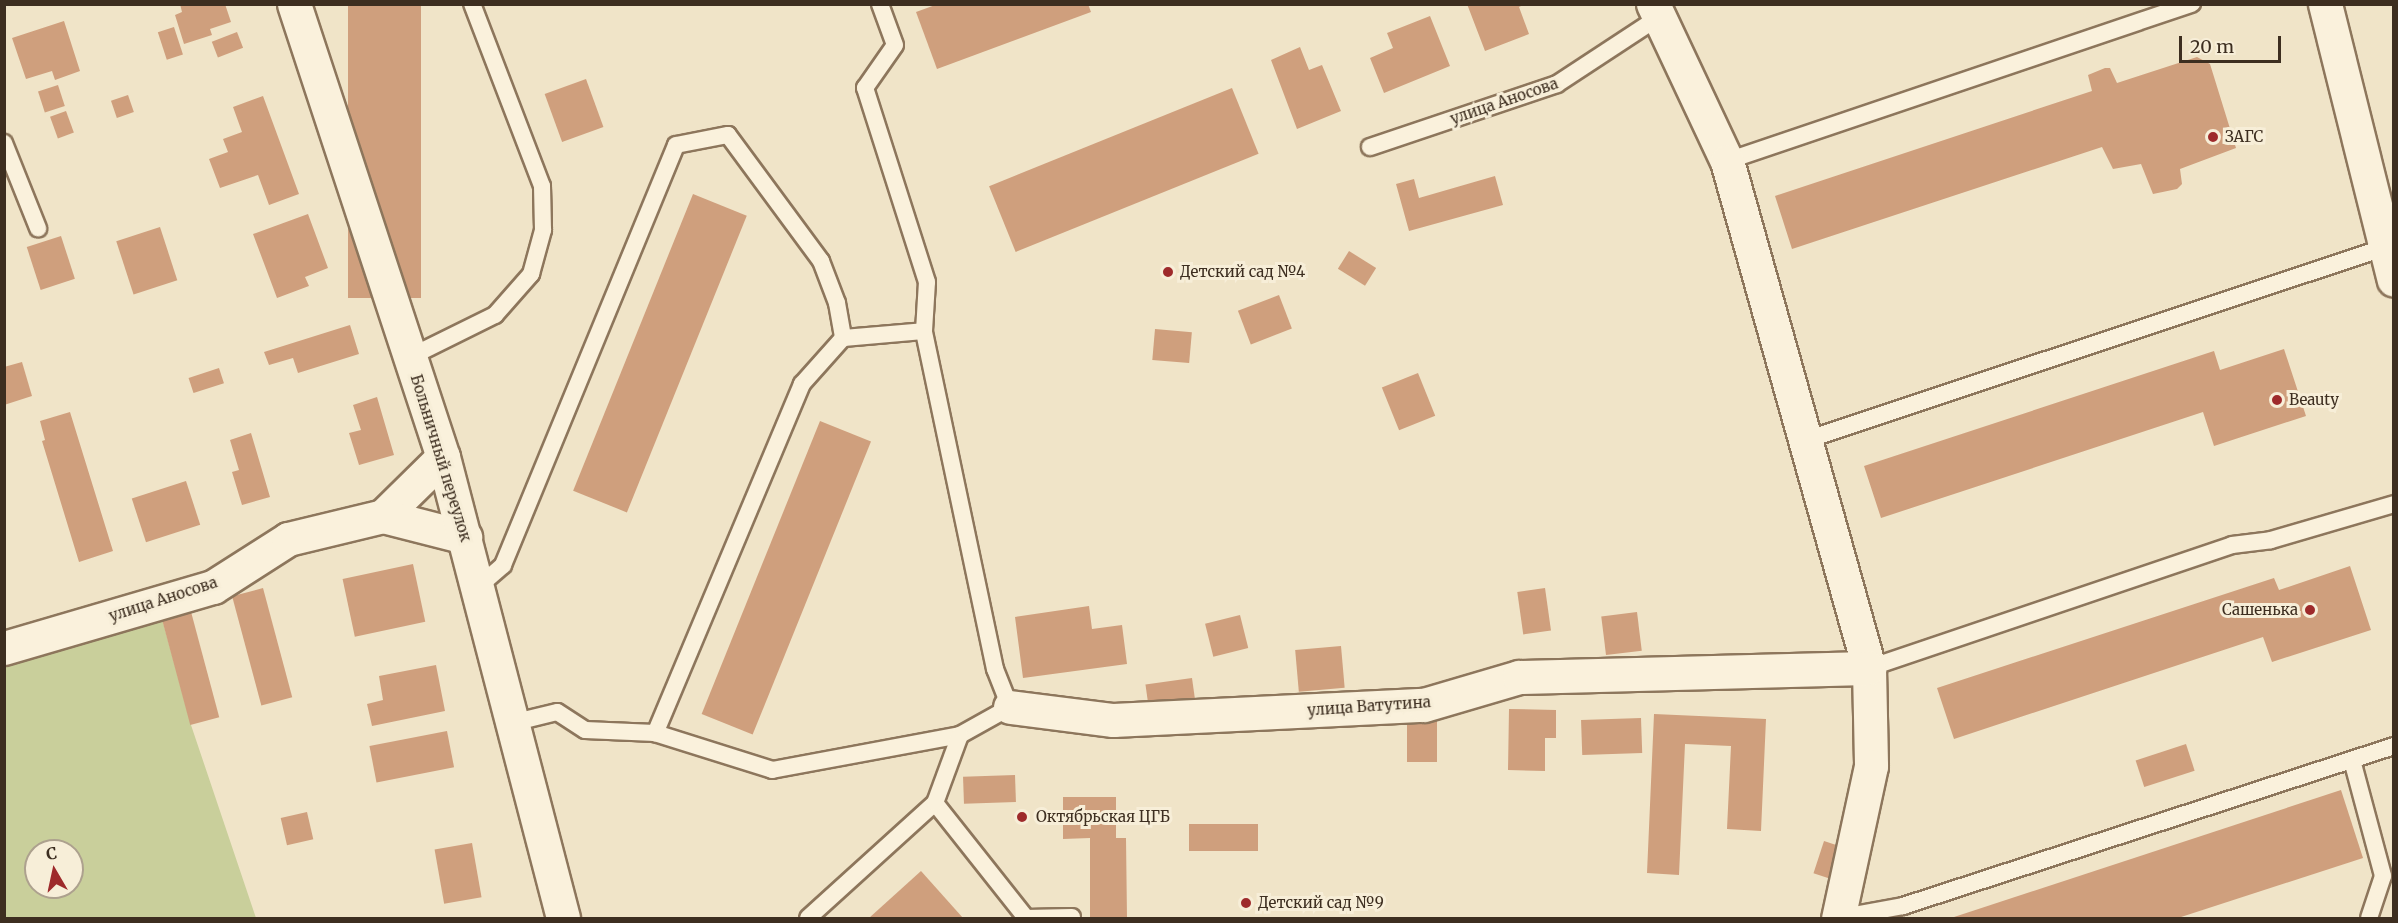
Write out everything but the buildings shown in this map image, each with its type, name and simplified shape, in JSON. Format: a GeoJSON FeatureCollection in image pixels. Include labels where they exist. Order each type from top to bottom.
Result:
{"type":"FeatureCollection","features":[{"type":"Feature","properties":{"kind":"street","name":"Больничный переулок"},"geometry":{"type":"LineString","coordinates":[[294,4],[443,457],[562,918]]}},
{"type":"Feature","properties":{"kind":"street"},"geometry":{"type":"LineString","coordinates":[[2325,4],[2394,280]]}},
{"type":"Feature","properties":{"kind":"street"},"geometry":{"type":"LineString","coordinates":[[1656,11],[1727,161],[1869,668],[1871,766],[1838,918]]}},
{"type":"Feature","properties":{"kind":"street"},"geometry":{"type":"LineString","coordinates":[[383,516],[443,457]]}},
{"type":"Feature","properties":{"kind":"street","name":"улица Аносова"},"geometry":{"type":"LineString","coordinates":[[4,648],[213,586],[288,539],[383,516],[465,537]]}},
{"type":"Feature","properties":{"kind":"street","name":"улица Ватутина"},"geometry":{"type":"LineString","coordinates":[[1010,707],[1113,720],[1424,705],[1519,677],[1869,668]]}},
{"type":"Feature","properties":{"kind":"lane"},"geometry":{"type":"LineString","coordinates":[[410,357],[495,315],[531,274],[543,230],[542,186],[472,4]]}},
{"type":"Feature","properties":{"kind":"lane"},"geometry":{"type":"LineString","coordinates":[[512,723],[557,712],[585,730],[655,733],[772,770],[960,735],[1010,707],[995,669],[924,331],[927,282],[865,88],[896,45],[880,4]]}},
{"type":"Feature","properties":{"kind":"lane"},"geometry":{"type":"LineString","coordinates":[[1727,161],[2192,4]]}},
{"type":"Feature","properties":{"kind":"lane","name":"улица Аносова"},"geometry":{"type":"LineString","coordinates":[[1370,147],[1557,84],[1656,11]]}},
{"type":"Feature","properties":{"kind":"lane"},"geometry":{"type":"LineString","coordinates":[[478,587],[503,565],[676,145],[728,135],[821,261],[837,303],[843,338]]}},
{"type":"Feature","properties":{"kind":"lane"},"geometry":{"type":"LineString","coordinates":[[4,143],[38,228]]}},
{"type":"Feature","properties":{"kind":"lane"},"geometry":{"type":"LineString","coordinates":[[1806,440],[2386,248]]}},
{"type":"Feature","properties":{"kind":"lane"},"geometry":{"type":"LineString","coordinates":[[655,733],[802,384],[843,338],[924,331]]}},
{"type":"Feature","properties":{"kind":"lane"},"geometry":{"type":"LineString","coordinates":[[1869,668],[2232,544],[2271,540],[2394,504]]}},
{"type":"Feature","properties":{"kind":"lane"},"geometry":{"type":"LineString","coordinates":[[808,918],[935,802],[960,735]]}},
{"type":"Feature","properties":{"kind":"lane"},"geometry":{"type":"LineString","coordinates":[[1838,918],[1903,906],[2394,746]]}},
{"type":"Feature","properties":{"kind":"lane"},"geometry":{"type":"LineString","coordinates":[[2352,760],[2383,876],[2369,918]]}},
{"type":"Feature","properties":{"kind":"lane"},"geometry":{"type":"LineString","coordinates":[[935,802],[1026,918],[1072,917]]}},
{"type":"Feature","properties":{"kind":"green space"},"geometry":{"type":"Polygon","coordinates":[[[161,615],[191,725],[256,918],[5,918],[5,663],[161,615]]]}},
{"type":"Feature","properties":{"kind":"place","name":"ЗАГС"},"geometry":{"type":"Point","coordinates":[2213,137]}},
{"type":"Feature","properties":{"kind":"place","name":"Детский сад №4"},"geometry":{"type":"Point","coordinates":[1168,272]}},
{"type":"Feature","properties":{"kind":"place","name":"Beauty"},"geometry":{"type":"Point","coordinates":[2277,400]}},
{"type":"Feature","properties":{"kind":"place","name":"Сашенька"},"geometry":{"type":"Point","coordinates":[2310,610]}},
{"type":"Feature","properties":{"kind":"place","name":"Октябрьская ЦГБ"},"geometry":{"type":"Point","coordinates":[1022,817]}},
{"type":"Feature","properties":{"kind":"place","name":"Детский сад №9"},"geometry":{"type":"Point","coordinates":[1246,903]}}]}
